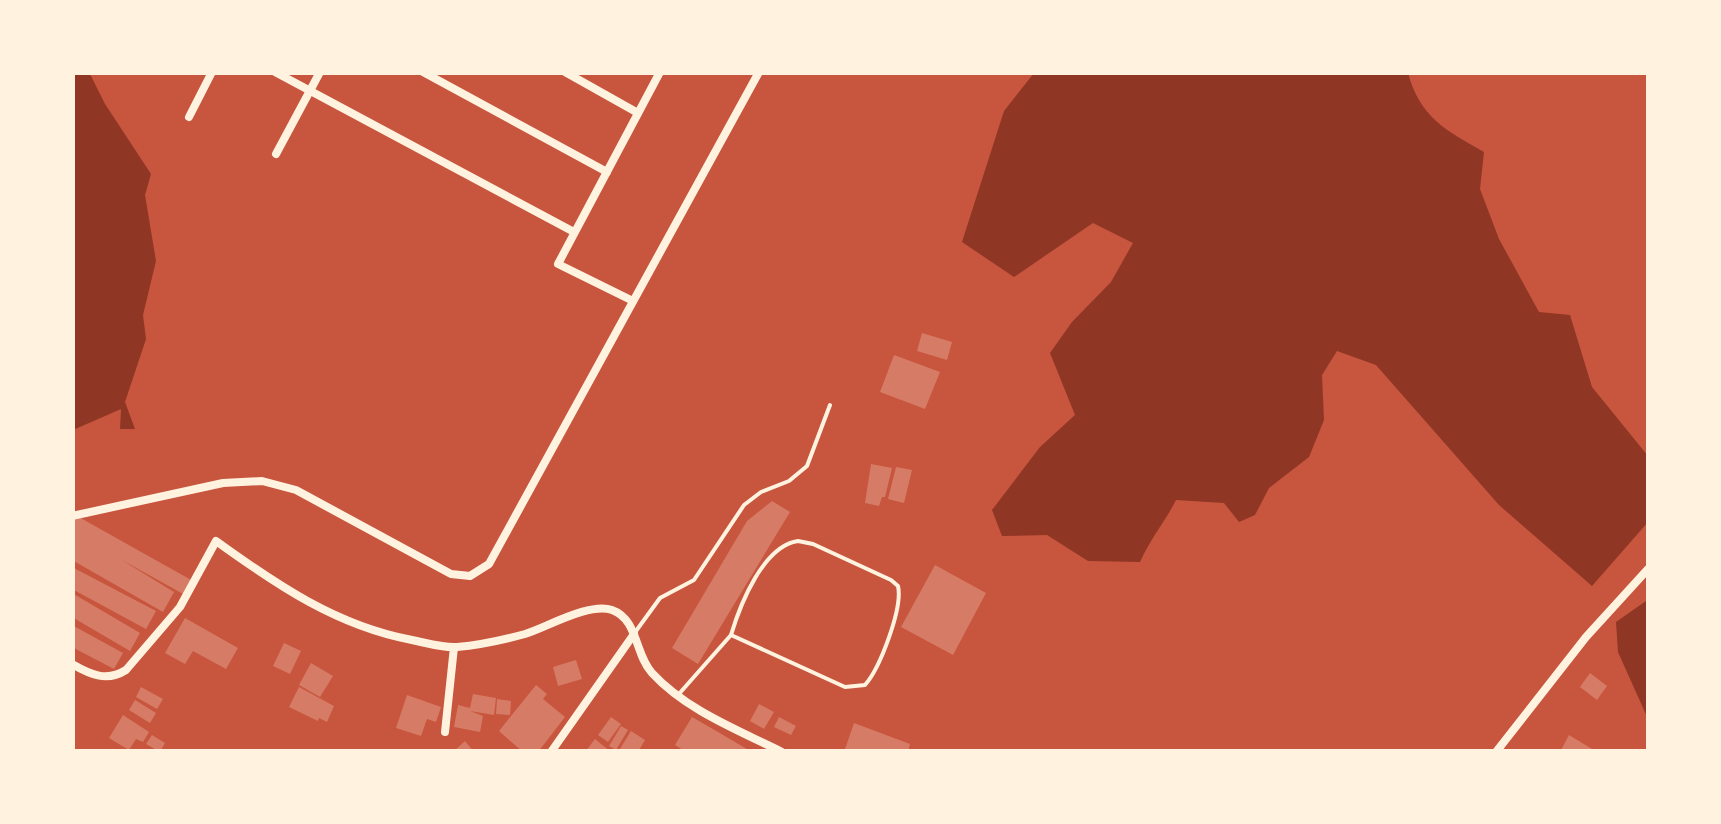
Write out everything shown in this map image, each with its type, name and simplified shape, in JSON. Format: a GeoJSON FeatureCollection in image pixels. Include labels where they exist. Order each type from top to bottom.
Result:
{"type":"FeatureCollection","features":[{"type":"Feature","properties":{"kind":"street"},"geometry":{"type":"LineString","coordinates":[[189,116],[212,72]]}},
{"type":"Feature","properties":{"kind":"street"},"geometry":{"type":"LineString","coordinates":[[275,72],[574,232]]}},
{"type":"Feature","properties":{"kind":"street"},"geometry":{"type":"LineString","coordinates":[[276,154],[320,72]]}},
{"type":"Feature","properties":{"kind":"street"},"geometry":{"type":"LineString","coordinates":[[424,72],[606,172]]}},
{"type":"Feature","properties":{"kind":"street"},"geometry":{"type":"LineString","coordinates":[[565,72],[638,113]]}},
{"type":"Feature","properties":{"kind":"street"},"geometry":{"type":"LineString","coordinates":[[633,301],[558,264],[660,72]]}},
{"type":"Feature","properties":{"kind":"street"},"geometry":{"type":"LineString","coordinates":[[72,516],[223,483],[262,481],[296,490],[451,574],[470,576],[489,564],[758,72]]}},
{"type":"Feature","properties":{"kind":"street"},"geometry":{"type":"LineString","coordinates":[[72,664],[102,677],[115,677],[126,670],[180,607],[216,541],[284,589],[329,613],[392,636],[454,647],[521,635],[606,608],[622,616],[634,634],[646,667],[678,695],[782,752]]}},
{"type":"Feature","properties":{"kind":"street"},"geometry":{"type":"LineString","coordinates":[[1496,752],[1586,636],[1648,569]]}},
{"type":"Feature","properties":{"kind":"street"},"geometry":{"type":"LineString","coordinates":[[551,752],[634,634]]}},
{"type":"Feature","properties":{"kind":"street"},"geometry":{"type":"LineString","coordinates":[[445,732],[454,647]]}},
{"type":"Feature","properties":{"kind":"lane"},"geometry":{"type":"LineString","coordinates":[[634,634],[660,598],[694,580],[744,505],[760,492],[802,472],[830,405]]}},
{"type":"Feature","properties":{"kind":"lane"},"geometry":{"type":"LineString","coordinates":[[678,695],[731,636],[748,594],[767,563],[792,542],[813,544],[898,586],[898,606],[881,654],[870,679],[859,688],[844,687],[731,636]]}},
{"type":"Feature","properties":{"kind":"shaded area"},"geometry":{"type":"Polygon","coordinates":[[[89,72],[151,174],[145,195],[156,261],[143,315],[146,339],[125,402],[135,429],[120,429],[121,409],[73,430],[72,73],[89,72]]]}},
{"type":"Feature","properties":{"kind":"shaded area"},"geometry":{"type":"Polygon","coordinates":[[[1034,73],[1408,73],[1427,112],[1457,137],[1484,152],[1480,189],[1499,239],[1539,312],[1570,315],[1592,387],[1648,456],[1648,522],[1592,586],[1499,505],[1376,365],[1337,351],[1322,375],[1324,420],[1309,457],[1269,488],[1255,515],[1239,522],[1224,503],[1176,500],[1140,562],[1088,561],[1047,535],[1002,536],[992,510],[1040,447],[1075,415],[1050,353],[1072,322],[1111,282],[1133,243],[1093,223],[1014,277],[962,242],[1004,111],[1034,73]]]}},
{"type":"Feature","properties":{"kind":"shaded area"},"geometry":{"type":"Polygon","coordinates":[[[1646,601],[1648,719],[1618,652],[1616,622],[1646,601]]]}},
{"type":"Feature","properties":{"kind":"building"},"geometry":{"type":"Polygon","coordinates":[[[922,333],[952,342],[947,360],[917,351],[922,333]]]}},
{"type":"Feature","properties":{"kind":"building"},"geometry":{"type":"Polygon","coordinates":[[[894,355],[940,372],[925,409],[880,392],[894,355]]]}},
{"type":"Feature","properties":{"kind":"building"},"geometry":{"type":"Polygon","coordinates":[[[871,464],[892,468],[879,506],[865,503],[871,464]]]}},
{"type":"Feature","properties":{"kind":"building"},"geometry":{"type":"Polygon","coordinates":[[[896,467],[912,470],[904,503],[888,499],[896,467]]]}},
{"type":"Feature","properties":{"kind":"building"},"geometry":{"type":"Polygon","coordinates":[[[772,501],[790,512],[698,664],[672,648],[747,521],[772,501]]]}},
{"type":"Feature","properties":{"kind":"building"},"geometry":{"type":"Polygon","coordinates":[[[77,516],[193,581],[185,595],[120,559],[174,592],[163,612],[72,560],[72,524],[77,516]]]}},
{"type":"Feature","properties":{"kind":"building"},"geometry":{"type":"Polygon","coordinates":[[[935,565],[986,593],[953,655],[901,627],[935,565]]]}},
{"type":"Feature","properties":{"kind":"building"},"geometry":{"type":"Polygon","coordinates":[[[72,567],[156,611],[146,629],[72,589],[72,567]]]}},
{"type":"Feature","properties":{"kind":"building"},"geometry":{"type":"Polygon","coordinates":[[[72,593],[140,633],[130,651],[72,617],[72,593]]]}},
{"type":"Feature","properties":{"kind":"building"},"geometry":{"type":"Polygon","coordinates":[[[185,618],[238,648],[226,669],[193,651],[185,664],[165,653],[185,618]]]}},
{"type":"Feature","properties":{"kind":"building"},"geometry":{"type":"Polygon","coordinates":[[[72,625],[123,653],[114,669],[72,647],[72,625]]]}},
{"type":"Feature","properties":{"kind":"building"},"geometry":{"type":"Polygon","coordinates":[[[284,643],[301,651],[290,674],[273,666],[284,643]]]}},
{"type":"Feature","properties":{"kind":"building"},"geometry":{"type":"Polygon","coordinates":[[[576,660],[582,679],[558,686],[553,667],[576,660]]]}},
{"type":"Feature","properties":{"kind":"building"},"geometry":{"type":"Polygon","coordinates":[[[311,663],[333,676],[320,697],[299,685],[311,663]]]}},
{"type":"Feature","properties":{"kind":"building"},"geometry":{"type":"Polygon","coordinates":[[[1590,673],[1607,686],[1597,700],[1580,687],[1590,673]]]}},
{"type":"Feature","properties":{"kind":"building"},"geometry":{"type":"Polygon","coordinates":[[[536,685],[547,694],[543,699],[565,717],[538,752],[523,752],[499,731],[536,685]]]}},
{"type":"Feature","properties":{"kind":"building"},"geometry":{"type":"Polygon","coordinates":[[[141,687],[163,699],[157,709],[136,697],[141,687]]]}},
{"type":"Feature","properties":{"kind":"building"},"geometry":{"type":"Polygon","coordinates":[[[299,687],[334,706],[327,722],[289,707],[299,687]]]}},
{"type":"Feature","properties":{"kind":"building"},"geometry":{"type":"Polygon","coordinates":[[[473,694],[496,698],[494,715],[470,711],[483,716],[480,732],[454,727],[458,705],[470,708],[473,694]]]}},
{"type":"Feature","properties":{"kind":"building"},"geometry":{"type":"Polygon","coordinates":[[[407,695],[441,707],[436,722],[427,719],[421,736],[396,728],[407,695]]]}},
{"type":"Feature","properties":{"kind":"building"},"geometry":{"type":"Polygon","coordinates":[[[497,699],[511,701],[510,715],[496,714],[497,699]]]}},
{"type":"Feature","properties":{"kind":"building"},"geometry":{"type":"Polygon","coordinates":[[[135,700],[156,713],[150,723],[129,710],[135,700]]]}},
{"type":"Feature","properties":{"kind":"building"},"geometry":{"type":"Polygon","coordinates":[[[759,704],[774,712],[764,729],[750,721],[759,704]]]}},
{"type":"Feature","properties":{"kind":"building"},"geometry":{"type":"Polygon","coordinates":[[[123,715],[149,732],[143,742],[136,739],[129,750],[109,738],[123,715]]]}},
{"type":"Feature","properties":{"kind":"building"},"geometry":{"type":"Polygon","coordinates":[[[611,717],[621,724],[608,742],[598,735],[611,717]]]}},
{"type":"Feature","properties":{"kind":"building"},"geometry":{"type":"Polygon","coordinates":[[[692,717],[752,752],[686,752],[675,745],[692,717]]]}},
{"type":"Feature","properties":{"kind":"building"},"geometry":{"type":"Polygon","coordinates":[[[779,717],[796,726],[791,735],[774,727],[779,717]]]}},
{"type":"Feature","properties":{"kind":"building"},"geometry":{"type":"Polygon","coordinates":[[[854,723],[910,744],[908,752],[844,752],[854,723]]]}},
{"type":"Feature","properties":{"kind":"building"},"geometry":{"type":"Polygon","coordinates":[[[621,726],[628,730],[616,750],[609,746],[621,726]]]}},
{"type":"Feature","properties":{"kind":"building"},"geometry":{"type":"Polygon","coordinates":[[[631,731],[645,740],[638,752],[618,752],[631,731]]]}},
{"type":"Feature","properties":{"kind":"building"},"geometry":{"type":"Polygon","coordinates":[[[152,735],[165,743],[160,752],[146,744],[152,735]]]}},
{"type":"Feature","properties":{"kind":"building"},"geometry":{"type":"Polygon","coordinates":[[[1569,735],[1597,752],[1560,752],[1569,735]]]}},
{"type":"Feature","properties":{"kind":"building"},"geometry":{"type":"Polygon","coordinates":[[[595,739],[611,752],[585,752],[595,739]]]}},
{"type":"Feature","properties":{"kind":"building"},"geometry":{"type":"Polygon","coordinates":[[[465,741],[474,752],[453,752],[465,741]]]}}]}
